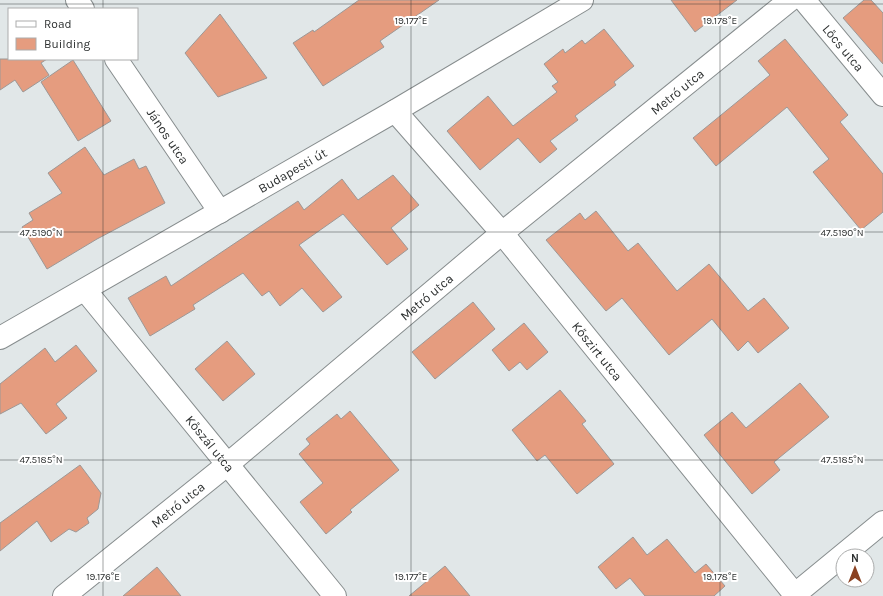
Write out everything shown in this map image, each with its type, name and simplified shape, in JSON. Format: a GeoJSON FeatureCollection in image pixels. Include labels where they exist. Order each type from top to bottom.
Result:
{"type":"FeatureCollection","features":[{"type":"Feature","properties":{"kind":"street","name":"Budapesti út"},"geometry":{"type":"LineString","coordinates":[[0,338],[395,111],[582,0]]}},
{"type":"Feature","properties":{"kind":"street","name":"Metró utca"},"geometry":{"type":"LineString","coordinates":[[64,596],[228,464],[502,233],[790,0]]}},
{"type":"Feature","properties":{"kind":"street","name":"Lőcs utca"},"geometry":{"type":"LineString","coordinates":[[804,0],[883,95]]}},
{"type":"Feature","properties":{"kind":"street","name":"János utca"},"geometry":{"type":"LineString","coordinates":[[117,60],[220,212]]}},
{"type":"Feature","properties":{"kind":"street","name":"Kőszirt utca"},"geometry":{"type":"LineString","coordinates":[[395,111],[502,233],[794,596]]}},
{"type":"Feature","properties":{"kind":"street","name":"Kőszál utca"},"geometry":{"type":"LineString","coordinates":[[85,290],[335,596]]}},
{"type":"Feature","properties":{"kind":"street"},"geometry":{"type":"LineString","coordinates":[[794,596],[883,522]]}},
{"type":"Feature","properties":{"kind":"building"},"geometry":{"type":"Polygon","coordinates":[[[359,0],[439,0],[380,41],[384,47],[323,86],[293,43],[313,30],[314,32],[359,0]]]}},
{"type":"Feature","properties":{"kind":"building"},"geometry":{"type":"Polygon","coordinates":[[[671,0],[737,0],[695,32],[671,0]]]}},
{"type":"Feature","properties":{"kind":"building"},"geometry":{"type":"Polygon","coordinates":[[[864,0],[871,0],[883,13],[883,64],[843,18],[864,0]]]}},
{"type":"Feature","properties":{"kind":"building"},"geometry":{"type":"Polygon","coordinates":[[[220,14],[267,78],[218,97],[185,53],[220,14]]]}},
{"type":"Feature","properties":{"kind":"building"},"geometry":{"type":"Polygon","coordinates":[[[604,29],[634,66],[614,82],[616,85],[575,116],[578,120],[550,141],[557,149],[540,163],[518,138],[480,170],[447,131],[488,96],[513,126],[557,92],[552,86],[558,82],[544,64],[563,49],[565,53],[582,40],[585,44],[604,29]]]}},
{"type":"Feature","properties":{"kind":"building"},"geometry":{"type":"Polygon","coordinates":[[[785,39],[848,115],[840,122],[883,174],[883,212],[861,230],[813,172],[829,159],[787,107],[716,166],[693,138],[770,75],[758,61],[785,39]]]}},
{"type":"Feature","properties":{"kind":"building"},"geometry":{"type":"Polygon","coordinates":[[[0,59],[46,60],[41,63],[49,75],[23,92],[15,80],[0,90],[0,59]]]}},
{"type":"Feature","properties":{"kind":"building"},"geometry":{"type":"Polygon","coordinates":[[[73,60],[111,121],[78,141],[41,82],[73,60]]]}},
{"type":"Feature","properties":{"kind":"building"},"geometry":{"type":"Polygon","coordinates":[[[85,147],[104,175],[134,159],[139,169],[146,166],[165,203],[97,239],[47,269],[22,227],[33,220],[29,213],[62,193],[48,173],[85,147]]]}},
{"type":"Feature","properties":{"kind":"building"},"geometry":{"type":"Polygon","coordinates":[[[393,175],[419,205],[391,228],[408,249],[387,265],[343,214],[299,245],[342,297],[323,312],[302,288],[280,306],[269,291],[262,296],[243,273],[193,305],[195,309],[150,336],[128,298],[166,276],[171,286],[298,201],[304,210],[342,179],[358,200],[393,175]]]}},
{"type":"Feature","properties":{"kind":"building"},"geometry":{"type":"Polygon","coordinates":[[[596,211],[628,251],[638,243],[677,291],[709,264],[748,311],[764,298],[789,328],[758,353],[748,341],[738,351],[712,319],[669,355],[622,298],[606,311],[546,240],[580,213],[585,220],[596,211]]]}},
{"type":"Feature","properties":{"kind":"building"},"geometry":{"type":"Polygon","coordinates":[[[473,302],[495,329],[435,379],[412,352],[473,302]]]}},
{"type":"Feature","properties":{"kind":"building"},"geometry":{"type":"Polygon","coordinates":[[[524,323],[548,352],[527,370],[520,362],[509,371],[492,350],[524,323]]]}},
{"type":"Feature","properties":{"kind":"building"},"geometry":{"type":"Polygon","coordinates":[[[227,341],[255,374],[223,401],[195,369],[227,341]]]}},
{"type":"Feature","properties":{"kind":"building"},"geometry":{"type":"Polygon","coordinates":[[[76,345],[97,371],[56,404],[67,418],[46,434],[21,403],[0,414],[0,384],[45,348],[55,362],[76,345]]]}},
{"type":"Feature","properties":{"kind":"building"},"geometry":{"type":"Polygon","coordinates":[[[800,383],[829,417],[774,462],[780,470],[752,494],[704,435],[732,412],[746,428],[800,383]]]}},
{"type":"Feature","properties":{"kind":"building"},"geometry":{"type":"Polygon","coordinates":[[[560,390],[586,421],[582,424],[614,464],[577,494],[545,455],[537,461],[512,430],[560,390]]]}},
{"type":"Feature","properties":{"kind":"building"},"geometry":{"type":"Polygon","coordinates":[[[350,411],[399,470],[350,510],[352,512],[326,534],[300,502],[323,483],[299,454],[310,444],[306,439],[337,414],[341,419],[350,411]]]}},
{"type":"Feature","properties":{"kind":"building"},"geometry":{"type":"Polygon","coordinates":[[[80,465],[101,493],[98,509],[87,518],[89,523],[76,532],[69,529],[51,542],[37,521],[0,551],[0,523],[80,465]]]}},
{"type":"Feature","properties":{"kind":"building"},"geometry":{"type":"Polygon","coordinates":[[[633,537],[647,555],[667,539],[695,573],[706,564],[725,586],[714,596],[645,596],[630,578],[616,589],[598,567],[633,537]]]}},
{"type":"Feature","properties":{"kind":"building"},"geometry":{"type":"Polygon","coordinates":[[[445,566],[470,596],[409,596],[445,566]]]}},
{"type":"Feature","properties":{"kind":"building"},"geometry":{"type":"Polygon","coordinates":[[[157,567],[181,596],[123,596],[157,567]]]}}]}
